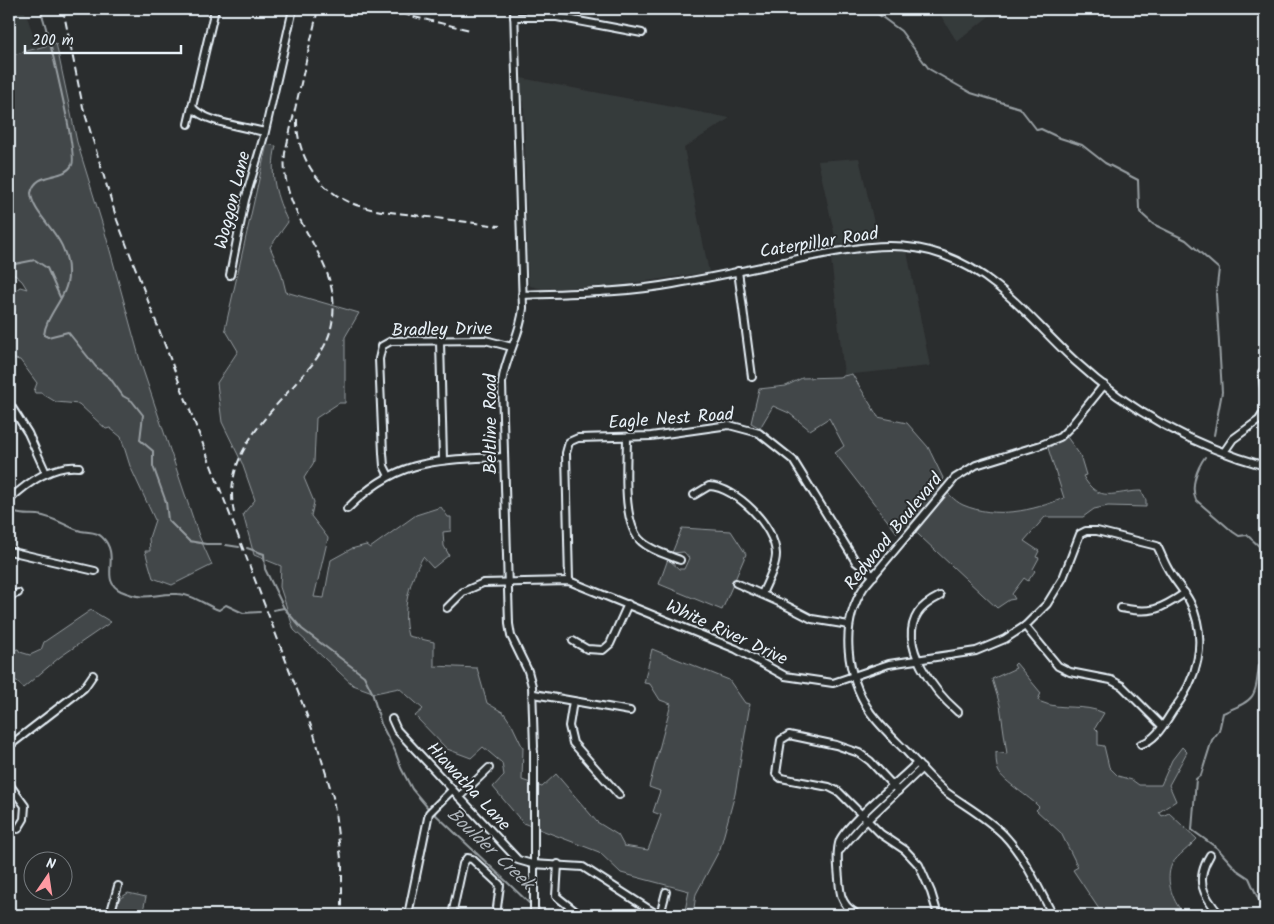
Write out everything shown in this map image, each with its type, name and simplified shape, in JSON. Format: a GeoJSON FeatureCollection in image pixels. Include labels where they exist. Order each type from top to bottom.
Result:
{"type":"FeatureCollection","features":[{"type":"Feature","properties":{"kind":"street"},"geometry":{"type":"LineString","coordinates":[[188,124],[215,9]]}},
{"type":"Feature","properties":{"kind":"street","name":"Woggon Lane"},"geometry":{"type":"LineString","coordinates":[[230,275],[245,200],[264,132],[293,9]]}},
{"type":"Feature","properties":{"kind":"street","name":"Beltline Road"},"geometry":{"type":"LineString","coordinates":[[514,9],[522,295],[521,322],[505,365],[502,383],[507,582],[511,636],[528,671],[534,694],[532,864],[534,915]]}},
{"type":"Feature","properties":{"kind":"street"},"geometry":{"type":"LineString","coordinates":[[514,17],[557,17],[642,33]]}},
{"type":"Feature","properties":{"kind":"street","name":"Woggon Lane"},"geometry":{"type":"LineString","coordinates":[[192,106],[196,112],[208,118],[264,132]]}},
{"type":"Feature","properties":{"kind":"street","name":"Caterpillar Road"},"geometry":{"type":"LineString","coordinates":[[522,295],[635,290],[868,246],[904,246],[942,254],[970,266],[996,283],[1066,353],[1104,385],[1164,424],[1224,452],[1265,466]]}},
{"type":"Feature","properties":{"kind":"street"},"geometry":{"type":"LineString","coordinates":[[738,271],[752,377]]}},
{"type":"Feature","properties":{"kind":"street","name":"Bradley Drive"},"geometry":{"type":"LineString","coordinates":[[389,476],[384,466],[382,453],[381,349],[390,341],[494,341],[512,347]]}},
{"type":"Feature","properties":{"kind":"street"},"geometry":{"type":"LineString","coordinates":[[440,342],[443,459]]}},
{"type":"Feature","properties":{"kind":"street"},"geometry":{"type":"LineString","coordinates":[[1224,452],[1233,439],[1259,420],[1264,412],[1265,396],[1262,372]]}},
{"type":"Feature","properties":{"kind":"street","name":"Redwood Boulevard"},"geometry":{"type":"LineString","coordinates":[[1053,915],[1026,864],[1004,835],[980,814],[947,792],[871,713],[849,662],[849,625],[858,597],[955,478],[976,465],[1041,445],[1060,437],[1072,426],[1104,385]]}},
{"type":"Feature","properties":{"kind":"street"},"geometry":{"type":"LineString","coordinates":[[9,402],[28,433],[46,473]]}},
{"type":"Feature","properties":{"kind":"street","name":"Eagle Nest Road"},"geometry":{"type":"LineString","coordinates":[[569,581],[568,445],[578,438],[651,436],[729,425],[759,433],[793,460],[856,562],[874,576]]}},
{"type":"Feature","properties":{"kind":"street"},"geometry":{"type":"LineString","coordinates":[[627,437],[629,513],[632,528],[644,544],[680,560]]}},
{"type":"Feature","properties":{"kind":"street"},"geometry":{"type":"LineString","coordinates":[[347,509],[367,490],[389,476],[414,465],[443,459],[504,457]]}},
{"type":"Feature","properties":{"kind":"street"},"geometry":{"type":"LineString","coordinates":[[9,500],[21,488],[46,473],[65,466],[79,466]]}},
{"type":"Feature","properties":{"kind":"street"},"geometry":{"type":"LineString","coordinates":[[694,495],[709,486],[721,488],[741,499],[761,520],[776,552],[775,562],[762,594]]}},
{"type":"Feature","properties":{"kind":"street","name":"White River Drive"},"geometry":{"type":"LineString","coordinates":[[447,608],[469,588],[483,583],[569,581],[736,649],[785,676],[833,683],[879,667],[961,656],[984,649],[1024,626],[1054,593],[1068,568],[1080,534],[1086,530],[1154,544],[1185,594]]}},
{"type":"Feature","properties":{"kind":"street"},"geometry":{"type":"LineString","coordinates":[[9,551],[95,571]]}},
{"type":"Feature","properties":{"kind":"street"},"geometry":{"type":"LineString","coordinates":[[736,583],[812,619],[849,625]]}},
{"type":"Feature","properties":{"kind":"street"},"geometry":{"type":"LineString","coordinates":[[9,596],[18,593]]}},
{"type":"Feature","properties":{"kind":"street"},"geometry":{"type":"LineString","coordinates":[[1121,608],[1155,611],[1185,594],[1197,622],[1198,659],[1186,693],[1152,739],[1141,744]]}},
{"type":"Feature","properties":{"kind":"street"},"geometry":{"type":"LineString","coordinates":[[940,596],[923,607],[915,620],[914,639],[918,661],[933,686],[958,712]]}},
{"type":"Feature","properties":{"kind":"street"},"geometry":{"type":"LineString","coordinates":[[573,641],[587,649],[604,650],[614,638],[628,604]]}},
{"type":"Feature","properties":{"kind":"street"},"geometry":{"type":"LineString","coordinates":[[1024,626],[1058,666],[1070,672],[1110,680],[1122,686],[1162,726]]}},
{"type":"Feature","properties":{"kind":"street"},"geometry":{"type":"LineString","coordinates":[[9,746],[84,688],[93,675]]}},
{"type":"Feature","properties":{"kind":"street"},"geometry":{"type":"LineString","coordinates":[[534,694],[630,712]]}},
{"type":"Feature","properties":{"kind":"street"},"geometry":{"type":"LineString","coordinates":[[573,701],[569,722],[573,743],[619,795]]}},
{"type":"Feature","properties":{"kind":"street","name":"Hiawatha Lane"},"geometry":{"type":"LineString","coordinates":[[392,718],[397,730],[516,859],[532,864]]}},
{"type":"Feature","properties":{"kind":"street"},"geometry":{"type":"LineString","coordinates":[[898,791],[870,761],[859,753],[836,745],[792,735],[784,736],[781,740],[776,774],[784,779],[833,789],[882,834],[904,850],[919,865],[931,892],[938,915]]}},
{"type":"Feature","properties":{"kind":"street"},"geometry":{"type":"LineString","coordinates":[[854,912],[845,905],[840,895],[838,858],[841,840],[862,816],[893,786],[920,766]]}},
{"type":"Feature","properties":{"kind":"street"},"geometry":{"type":"LineString","coordinates":[[840,850],[920,766]]}},
{"type":"Feature","properties":{"kind":"street"},"geometry":{"type":"LineString","coordinates":[[458,797],[489,768]]}},
{"type":"Feature","properties":{"kind":"street"},"geometry":{"type":"LineString","coordinates":[[9,784],[26,806],[24,819],[18,829]]}},
{"type":"Feature","properties":{"kind":"street"},"geometry":{"type":"LineString","coordinates":[[408,915],[429,813],[452,790]]}},
{"type":"Feature","properties":{"kind":"street"},"geometry":{"type":"LineString","coordinates":[[1210,855],[1202,868],[1201,885],[1220,915]]}},
{"type":"Feature","properties":{"kind":"street"},"geometry":{"type":"LineString","coordinates":[[452,915],[465,859],[475,861],[499,883],[501,889],[496,915]]}},
{"type":"Feature","properties":{"kind":"street"},"geometry":{"type":"LineString","coordinates":[[532,864],[558,864],[583,867],[659,915],[666,892]]}},
{"type":"Feature","properties":{"kind":"street"},"geometry":{"type":"LineString","coordinates":[[558,864],[556,896],[580,915]]}},
{"type":"Feature","properties":{"kind":"street"},"geometry":{"type":"LineString","coordinates":[[110,915],[118,886]]}},
{"type":"Feature","properties":{"kind":"shaded area"},"geometry":{"type":"Polygon","coordinates":[[[9,9],[24,9],[38,47],[9,56],[9,9]]]}},
{"type":"Feature","properties":{"kind":"shaded area"},"geometry":{"type":"Polygon","coordinates":[[[937,9],[998,9],[957,42],[937,9]]]}},
{"type":"Feature","properties":{"kind":"shaded area"},"geometry":{"type":"Polygon","coordinates":[[[56,43],[77,142],[106,236],[141,364],[199,536],[212,565],[172,585],[153,578],[145,551],[150,551],[149,538],[155,520],[130,466],[121,437],[110,428],[106,429],[79,404],[56,402],[41,393],[35,393],[37,383],[20,360],[9,358],[9,350],[12,344],[9,341],[9,330],[15,309],[9,303],[9,295],[20,287],[27,289],[22,281],[9,270],[9,56],[56,43]]]}},
{"type":"Feature","properties":{"kind":"shaded area"},"geometry":{"type":"Polygon","coordinates":[[[521,78],[730,118],[684,148],[709,272],[613,286],[543,289],[530,286],[528,280],[524,102],[522,101],[521,78]]]}},
{"type":"Feature","properties":{"kind":"shaded area"},"geometry":{"type":"Polygon","coordinates":[[[267,144],[276,146],[273,166],[275,185],[280,204],[288,222],[270,247],[281,272],[286,292],[359,313],[345,337],[345,403],[339,403],[316,418],[314,462],[304,478],[314,502],[311,516],[328,538],[314,597],[324,598],[331,560],[351,549],[366,545],[370,548],[416,515],[441,507],[448,517],[451,517],[451,531],[443,532],[444,546],[449,555],[433,568],[423,557],[418,566],[406,605],[408,636],[434,642],[434,666],[477,668],[487,703],[504,713],[523,748],[522,780],[542,787],[556,774],[597,822],[618,835],[624,846],[648,850],[661,815],[653,812],[660,791],[649,787],[671,704],[660,700],[650,684],[644,683],[652,649],[729,680],[745,703],[750,704],[735,794],[720,849],[696,894],[693,915],[684,915],[689,891],[621,873],[599,852],[523,823],[493,787],[504,775],[502,763],[483,747],[471,758],[447,749],[415,716],[423,709],[399,688],[375,693],[353,685],[294,630],[280,587],[281,566],[254,555],[243,514],[255,500],[242,463],[222,422],[217,383],[238,351],[225,329],[267,144]]]}},
{"type":"Feature","properties":{"kind":"shaded area"},"geometry":{"type":"Polygon","coordinates":[[[859,158],[878,240],[837,245],[818,161],[859,158]]]}},
{"type":"Feature","properties":{"kind":"shaded area"},"geometry":{"type":"Polygon","coordinates":[[[874,251],[907,252],[930,366],[844,375],[831,258],[874,251]]]}},
{"type":"Feature","properties":{"kind":"shaded area"},"geometry":{"type":"Polygon","coordinates":[[[852,374],[878,417],[907,423],[928,447],[943,478],[940,484],[953,498],[963,505],[988,512],[1014,512],[1039,507],[1064,498],[1048,448],[1067,437],[1080,455],[1086,475],[1083,476],[1095,491],[1115,494],[1141,491],[1146,500],[1146,507],[1108,506],[1094,509],[1083,517],[1045,517],[1024,541],[1039,551],[1036,557],[1039,558],[1033,569],[1035,571],[1028,581],[1024,578],[1012,594],[1015,599],[1009,600],[997,608],[906,523],[897,533],[835,453],[844,446],[829,418],[810,430],[789,413],[773,406],[760,428],[751,423],[759,389],[786,386],[802,378],[839,377],[852,374]]]}},
{"type":"Feature","properties":{"kind":"shaded area"},"geometry":{"type":"Polygon","coordinates":[[[682,528],[731,531],[746,554],[722,610],[659,584],[668,559],[679,569],[684,569],[689,558],[684,552],[672,553],[682,528]]]}},
{"type":"Feature","properties":{"kind":"shaded area"},"geometry":{"type":"Polygon","coordinates":[[[91,610],[111,622],[60,657],[23,688],[17,681],[9,681],[9,651],[18,649],[20,652],[30,655],[41,650],[44,642],[91,610]]]}},
{"type":"Feature","properties":{"kind":"shaded area"},"geometry":{"type":"Polygon","coordinates":[[[1016,663],[1041,693],[1038,700],[1041,702],[1056,706],[1088,708],[1104,713],[1095,728],[1098,731],[1098,745],[1104,746],[1109,767],[1118,776],[1132,780],[1139,785],[1161,785],[1172,760],[1182,747],[1187,752],[1169,785],[1176,801],[1159,812],[1162,816],[1169,813],[1197,839],[1172,864],[1170,871],[1171,892],[1177,905],[1185,915],[1103,915],[1073,870],[1078,867],[1061,833],[1036,810],[1039,807],[1001,776],[997,765],[996,752],[1007,754],[1000,705],[992,679],[1016,668],[1014,665],[1016,663]]]}},
{"type":"Feature","properties":{"kind":"shaded area"},"geometry":{"type":"Polygon","coordinates":[[[128,893],[146,897],[142,915],[115,915],[119,899],[128,893]]]}},
{"type":"Feature","properties":{"kind":"waterway","name":"Boulder Creek"},"geometry":{"type":"LineString","coordinates":[[40,9],[61,90],[73,156],[72,165],[68,170],[38,181],[31,193],[38,211],[58,238],[67,261],[68,275],[65,291],[49,320],[44,335],[48,337],[68,332],[96,367],[110,378],[123,396],[132,401],[143,415],[140,440],[153,451],[153,466],[166,502],[168,520],[189,541],[221,544]]}},
{"type":"Feature","properties":{"kind":"waterway"},"geometry":{"type":"LineString","coordinates":[[871,9],[901,31],[929,69],[971,93],[1020,108],[1037,130],[1041,129],[1082,145],[1105,163],[1138,180],[1139,209],[1143,215],[1153,224],[1186,240],[1219,269],[1216,294],[1222,392],[1214,435]]}},
{"type":"Feature","properties":{"kind":"waterway"},"geometry":{"type":"LineString","coordinates":[[9,258],[15,264],[35,260],[47,268],[60,297]]}},
{"type":"Feature","properties":{"kind":"waterway"},"geometry":{"type":"LineString","coordinates":[[1205,457],[1195,478],[1194,495],[1196,500],[1233,532],[1239,536],[1247,535],[1260,547],[1260,584],[1265,614]]}},
{"type":"Feature","properties":{"kind":"waterway"},"geometry":{"type":"LineString","coordinates":[[16,513],[44,516],[84,532],[100,535],[108,544],[110,552],[111,581],[121,591],[144,597],[183,594],[219,610],[226,605],[243,613],[260,612]]}},
{"type":"Feature","properties":{"kind":"waterway","name":"Boulder Creek"},"geometry":{"type":"LineString","coordinates":[[226,545],[239,547]]}},
{"type":"Feature","properties":{"kind":"waterway","name":"Boulder Creek"},"geometry":{"type":"LineString","coordinates":[[247,548],[264,554],[265,569],[284,608]]}},
{"type":"Feature","properties":{"kind":"waterway","name":"Boulder Creek"},"geometry":{"type":"LineString","coordinates":[[273,610],[284,608],[302,629],[364,676],[372,692],[381,724],[395,751],[401,768],[412,789],[428,808]]}},
{"type":"Feature","properties":{"kind":"waterway"},"geometry":{"type":"LineString","coordinates":[[1265,662],[1259,665],[1252,697],[1242,705],[1223,713],[1219,731],[1212,740],[1201,775],[1196,779],[1192,830],[1217,848],[1237,870],[1249,878],[1265,914]]}},
{"type":"Feature","properties":{"kind":"waterway","name":"Boulder Creek"},"geometry":{"type":"LineString","coordinates":[[434,813],[529,903]]}},
{"type":"Feature","properties":{"kind":"waterway","name":"Boulder Creek"},"geometry":{"type":"LineString","coordinates":[[537,906],[544,915]]}},
{"type":"Feature","properties":{"kind":"railway"},"geometry":{"type":"LineString","coordinates":[[63,9],[83,107],[117,220],[314,734],[333,797],[342,866],[342,915]]}},
{"type":"Feature","properties":{"kind":"railway"},"geometry":{"type":"LineString","coordinates":[[234,513],[232,492],[235,473],[241,455],[262,422],[315,361],[330,332],[334,307],[330,284],[323,263],[292,201],[286,178],[285,153],[318,9]]}},
{"type":"Feature","properties":{"kind":"railway"},"geometry":{"type":"LineString","coordinates":[[391,9],[410,16],[470,30]]}},
{"type":"Feature","properties":{"kind":"railway"},"geometry":{"type":"LineString","coordinates":[[297,119],[301,148],[307,162],[324,185],[336,195],[349,202],[384,211],[500,226]]}}]}
